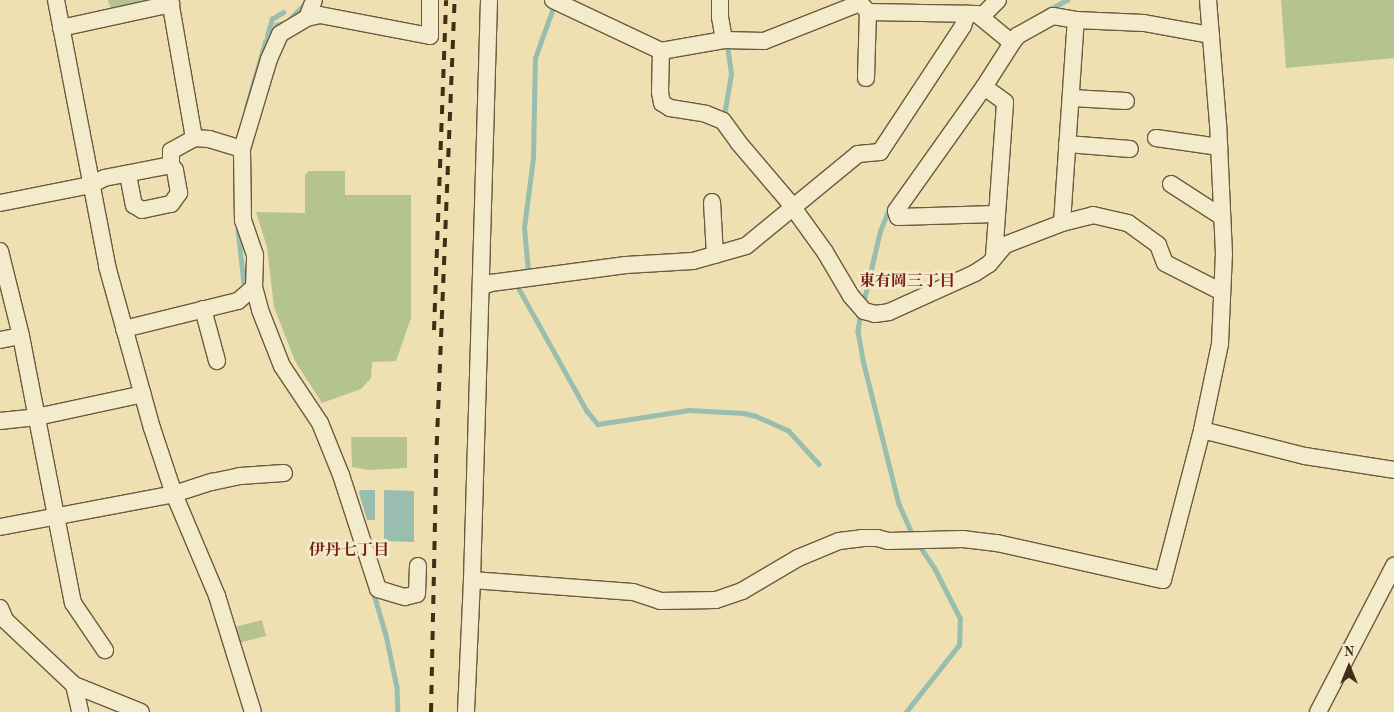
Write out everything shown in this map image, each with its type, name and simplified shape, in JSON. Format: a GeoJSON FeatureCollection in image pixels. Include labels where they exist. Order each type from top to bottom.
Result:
{"type":"FeatureCollection","features":[{"type":"Feature","properties":{"kind":"street"},"geometry":{"type":"LineString","coordinates":[[56,0],[107,266],[124,329],[174,494],[217,596],[253,712]]}},
{"type":"Feature","properties":{"kind":"street"},"geometry":{"type":"LineString","coordinates":[[307,18],[314,0]]}},
{"type":"Feature","properties":{"kind":"street"},"geometry":{"type":"LineString","coordinates":[[418,566],[417,594],[405,597],[378,589],[341,474],[320,423],[282,366],[260,310],[250,292],[255,256],[243,221],[242,149],[277,39],[286,29],[307,18],[324,16],[430,36],[430,0]]}},
{"type":"Feature","properties":{"kind":"street"},"geometry":{"type":"LineString","coordinates":[[466,712],[472,580],[489,0]]}},
{"type":"Feature","properties":{"kind":"street"},"geometry":{"type":"LineString","coordinates":[[553,0],[661,51],[724,40],[764,41],[860,3],[868,12],[866,78]]}},
{"type":"Feature","properties":{"kind":"street"},"geometry":{"type":"LineString","coordinates":[[720,0],[724,40]]}},
{"type":"Feature","properties":{"kind":"street"},"geometry":{"type":"LineString","coordinates":[[480,287],[491,283],[567,272],[626,265],[693,261],[746,246],[858,154],[880,152],[963,26],[974,15],[998,0]]}},
{"type":"Feature","properties":{"kind":"street"},"geometry":{"type":"LineString","coordinates":[[472,580],[633,592],[660,601],[716,600],[742,591],[798,558],[839,541],[862,538],[877,538],[888,541],[964,539],[997,543],[1163,580],[1202,430],[1220,344],[1222,217],[1219,147],[1208,0]]}},
{"type":"Feature","properties":{"kind":"street"},"geometry":{"type":"LineString","coordinates":[[62,28],[171,2],[194,138]]}},
{"type":"Feature","properties":{"kind":"street"},"geometry":{"type":"LineString","coordinates":[[868,12],[974,15],[1012,44]]}},
{"type":"Feature","properties":{"kind":"street"},"geometry":{"type":"LineString","coordinates":[[995,214],[898,217],[896,211],[984,87],[1017,36],[1053,16],[1076,20],[1144,23],[1211,35]]}},
{"type":"Feature","properties":{"kind":"street"},"geometry":{"type":"LineString","coordinates":[[1062,223],[1076,20]]}},
{"type":"Feature","properties":{"kind":"street"},"geometry":{"type":"LineString","coordinates":[[661,51],[660,92],[662,103],[670,108],[720,119],[793,208],[862,308],[874,314],[888,312],[975,273],[989,264],[1005,245],[1062,223],[1093,215],[1128,223],[1158,245],[1165,262],[1222,292]]}},
{"type":"Feature","properties":{"kind":"street"},"geometry":{"type":"LineString","coordinates":[[984,87],[1005,102],[995,214],[994,257]]}},
{"type":"Feature","properties":{"kind":"street"},"geometry":{"type":"LineString","coordinates":[[1071,98],[1126,100]]}},
{"type":"Feature","properties":{"kind":"street"},"geometry":{"type":"LineString","coordinates":[[128,175],[134,205],[142,210],[171,204],[179,193],[174,170],[171,165],[171,151],[194,138],[209,139],[242,149]]}},
{"type":"Feature","properties":{"kind":"street"},"geometry":{"type":"LineString","coordinates":[[1156,138],[1219,147]]}},
{"type":"Feature","properties":{"kind":"street"},"geometry":{"type":"LineString","coordinates":[[1067,144],[1130,149]]}},
{"type":"Feature","properties":{"kind":"street"},"geometry":{"type":"LineString","coordinates":[[0,203],[91,185],[104,178],[128,175],[171,165]]}},
{"type":"Feature","properties":{"kind":"street"},"geometry":{"type":"LineString","coordinates":[[1171,184],[1222,217]]}},
{"type":"Feature","properties":{"kind":"street"},"geometry":{"type":"LineString","coordinates":[[712,202],[715,255]]}},
{"type":"Feature","properties":{"kind":"street"},"geometry":{"type":"LineString","coordinates":[[0,251],[37,417],[55,518],[73,603],[105,650]]}},
{"type":"Feature","properties":{"kind":"street"},"geometry":{"type":"LineString","coordinates":[[124,329],[203,309],[250,292]]}},
{"type":"Feature","properties":{"kind":"street"},"geometry":{"type":"LineString","coordinates":[[203,309],[217,361]]}},
{"type":"Feature","properties":{"kind":"street"},"geometry":{"type":"LineString","coordinates":[[0,340],[20,336]]}},
{"type":"Feature","properties":{"kind":"street"},"geometry":{"type":"LineString","coordinates":[[0,421],[37,417],[143,394]]}},
{"type":"Feature","properties":{"kind":"street"},"geometry":{"type":"LineString","coordinates":[[1202,430],[1305,456],[1394,470]]}},
{"type":"Feature","properties":{"kind":"street"},"geometry":{"type":"LineString","coordinates":[[0,527],[174,494],[240,476],[284,473]]}},
{"type":"Feature","properties":{"kind":"street"},"geometry":{"type":"LineString","coordinates":[[1318,712],[1394,566]]}},
{"type":"Feature","properties":{"kind":"street"},"geometry":{"type":"LineString","coordinates":[[2,616],[74,685],[141,712]]}},
{"type":"Feature","properties":{"kind":"street"},"geometry":{"type":"LineString","coordinates":[[74,685],[80,712]]}},
{"type":"Feature","properties":{"kind":"green space"},"geometry":{"type":"Polygon","coordinates":[[[108,0],[159,0],[111,12],[108,0]]]}},
{"type":"Feature","properties":{"kind":"green space"},"geometry":{"type":"Polygon","coordinates":[[[1281,0],[1394,0],[1394,58],[1286,68],[1281,0]]]}},
{"type":"Feature","properties":{"kind":"green space"},"geometry":{"type":"Polygon","coordinates":[[[309,171],[345,171],[345,195],[411,195],[411,318],[396,361],[372,362],[371,378],[361,389],[322,403],[295,361],[274,307],[267,247],[256,212],[305,213],[305,175],[309,171]]]}},
{"type":"Feature","properties":{"kind":"green space"},"geometry":{"type":"Polygon","coordinates":[[[351,437],[407,437],[407,468],[368,470],[352,467],[351,437]]]}},
{"type":"Feature","properties":{"kind":"green space"},"geometry":{"type":"Polygon","coordinates":[[[262,620],[266,636],[239,643],[235,627],[262,620]]]}},
{"type":"Feature","properties":{"kind":"shaded area"},"geometry":{"type":"Polygon","coordinates":[[[360,490],[375,490],[375,520],[367,520],[359,493],[360,490]]]}},
{"type":"Feature","properties":{"kind":"shaded area"},"geometry":{"type":"Polygon","coordinates":[[[384,490],[414,491],[414,542],[384,541],[384,490]]]}},
{"type":"Feature","properties":{"kind":"waterway"},"geometry":{"type":"LineString","coordinates":[[1046,11],[1067,0]]}},
{"type":"Feature","properties":{"kind":"waterway"},"geometry":{"type":"LineString","coordinates":[[246,108],[265,42],[277,25],[287,22],[307,1]]}},
{"type":"Feature","properties":{"kind":"waterway"},"geometry":{"type":"LineString","coordinates":[[528,272],[524,228],[533,158],[535,58],[553,8]]}},
{"type":"Feature","properties":{"kind":"waterway"},"geometry":{"type":"LineString","coordinates":[[267,36],[272,19],[283,12]]}},
{"type":"Feature","properties":{"kind":"waterway"},"geometry":{"type":"LineString","coordinates":[[724,115],[731,74],[727,47]]}},
{"type":"Feature","properties":{"kind":"waterway"},"geometry":{"type":"LineString","coordinates":[[863,304],[880,231],[890,206]]}},
{"type":"Feature","properties":{"kind":"waterway"},"geometry":{"type":"LineString","coordinates":[[238,229],[246,290]]}},
{"type":"Feature","properties":{"kind":"waterway"},"geometry":{"type":"LineString","coordinates":[[518,287],[587,411],[598,424],[689,410],[744,413],[756,416],[788,430],[819,464]]}},
{"type":"Feature","properties":{"kind":"waterway"},"geometry":{"type":"LineString","coordinates":[[861,312],[858,331],[863,360],[899,504],[913,535]]}},
{"type":"Feature","properties":{"kind":"waterway"},"geometry":{"type":"LineString","coordinates":[[906,712],[959,645],[960,619],[934,568],[918,544]]}},
{"type":"Feature","properties":{"kind":"waterway"},"geometry":{"type":"LineString","coordinates":[[373,591],[386,635],[397,687],[398,712]]}},
{"type":"Feature","properties":{"kind":"railway"},"geometry":{"type":"LineString","coordinates":[[434,330],[446,0]]}},
{"type":"Feature","properties":{"kind":"railway"},"geometry":{"type":"LineString","coordinates":[[431,712],[436,463],[455,0]]}},
{"type":"Feature","properties":{"kind":"district","name":"東有岡三丁目"},"geometry":{"type":"Point","coordinates":[907,282]}},
{"type":"Feature","properties":{"kind":"district","name":"伊丹七丁目"},"geometry":{"type":"Point","coordinates":[349,551]}}]}
